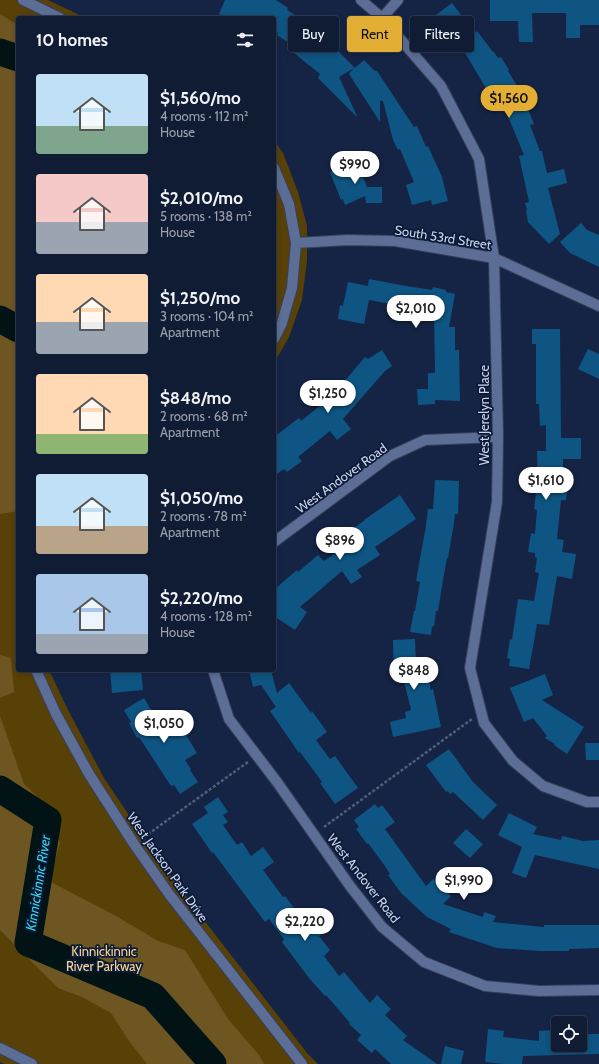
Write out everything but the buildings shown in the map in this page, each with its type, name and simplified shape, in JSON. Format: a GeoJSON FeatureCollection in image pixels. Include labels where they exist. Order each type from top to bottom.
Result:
{"type":"FeatureCollection","features":[{"type":"Feature","properties":{"kind":"street"},"geometry":{"type":"LineString","coordinates":[[24,0],[56,16]]}},
{"type":"Feature","properties":{"kind":"street","name":"West Jerelyn Place"},"geometry":{"type":"LineString","coordinates":[[361,0],[380,16]]}},
{"type":"Feature","properties":{"kind":"street"},"geometry":{"type":"LineString","coordinates":[[384,16],[398,0]]}},
{"type":"Feature","properties":{"kind":"street","name":"West Jerelyn Place"},"geometry":{"type":"LineString","coordinates":[[402,41],[441,86],[479,159],[494,258],[498,437],[497,502],[470,668],[481,712],[484,723],[513,762],[544,786],[587,802],[599,802]]}},
{"type":"Feature","properties":{"kind":"street"},"geometry":{"type":"LineString","coordinates":[[276,173],[289,204],[296,243],[292,288],[282,322],[276,335]]}},
{"type":"Feature","properties":{"kind":"street","name":"South 53rd Street"},"geometry":{"type":"LineString","coordinates":[[296,243],[348,240],[395,241],[494,258],[599,306]]}},
{"type":"Feature","properties":{"kind":"street","name":"West Andover Road"},"geometry":{"type":"LineString","coordinates":[[276,541],[390,456],[425,440],[498,437]]}},
{"type":"Feature","properties":{"kind":"street","name":"West Jackson Park Drive"},"geometry":{"type":"LineString","coordinates":[[37,672],[56,714],[89,774],[134,844],[168,894],[302,1064]]}},
{"type":"Feature","properties":{"kind":"street","name":"West Andover Road"},"geometry":{"type":"LineString","coordinates":[[214,672],[229,719],[314,834],[350,886],[382,927],[424,962],[485,986],[539,991],[599,990]]}},
{"type":"Feature","properties":{"kind":"street"},"geometry":{"type":"LineString","coordinates":[[0,1048],[32,1064]]}},
{"type":"Feature","properties":{"kind":"path"},"geometry":{"type":"LineString","coordinates":[[314,834],[481,712]]}},
{"type":"Feature","properties":{"kind":"path"},"geometry":{"type":"LineString","coordinates":[[134,844],[257,756]]}},
{"type":"Feature","properties":{"kind":"green space","name":"Kinnickinnic River Parkway"},"geometry":{"type":"Polygon","coordinates":[[[0,0],[48,0],[82,16],[16,16],[16,672],[50,672],[104,778],[145,839],[200,915],[307,1053],[318,1064],[4,1064],[0,1062],[0,0]]]}},
{"type":"Feature","properties":{"kind":"green space"},"geometry":{"type":"Polygon","coordinates":[[[0,14],[16,24],[16,511],[0,514],[0,14]]]}},
{"type":"Feature","properties":{"kind":"green space"},"geometry":{"type":"Polygon","coordinates":[[[276,143],[283,153],[298,192],[307,226],[307,261],[302,300],[289,337],[276,360],[276,143]]]}},
{"type":"Feature","properties":{"kind":"green space"},"geometry":{"type":"Polygon","coordinates":[[[0,655],[11,658],[14,692],[0,698],[0,655]]]}},
{"type":"Feature","properties":{"kind":"green space"},"geometry":{"type":"Polygon","coordinates":[[[0,716],[24,784],[48,807],[60,843],[49,881],[116,916],[158,941],[185,950],[228,1019],[259,1055],[264,1064],[147,1064],[129,1041],[111,1013],[82,997],[58,988],[0,930],[0,716]]]}},
{"type":"Feature","properties":{"kind":"waterway","name":"Kinnickinnic River"},"geometry":{"type":"LineString","coordinates":[[0,52],[16,57]]}},
{"type":"Feature","properties":{"kind":"waterway","name":"Kinnickinnic River"},"geometry":{"type":"LineString","coordinates":[[0,319],[16,328]]}},
{"type":"Feature","properties":{"kind":"waterway","name":"Kinnickinnic River"},"geometry":{"type":"LineString","coordinates":[[0,789],[48,820],[28,943],[153,996],[213,1064]]}}]}
